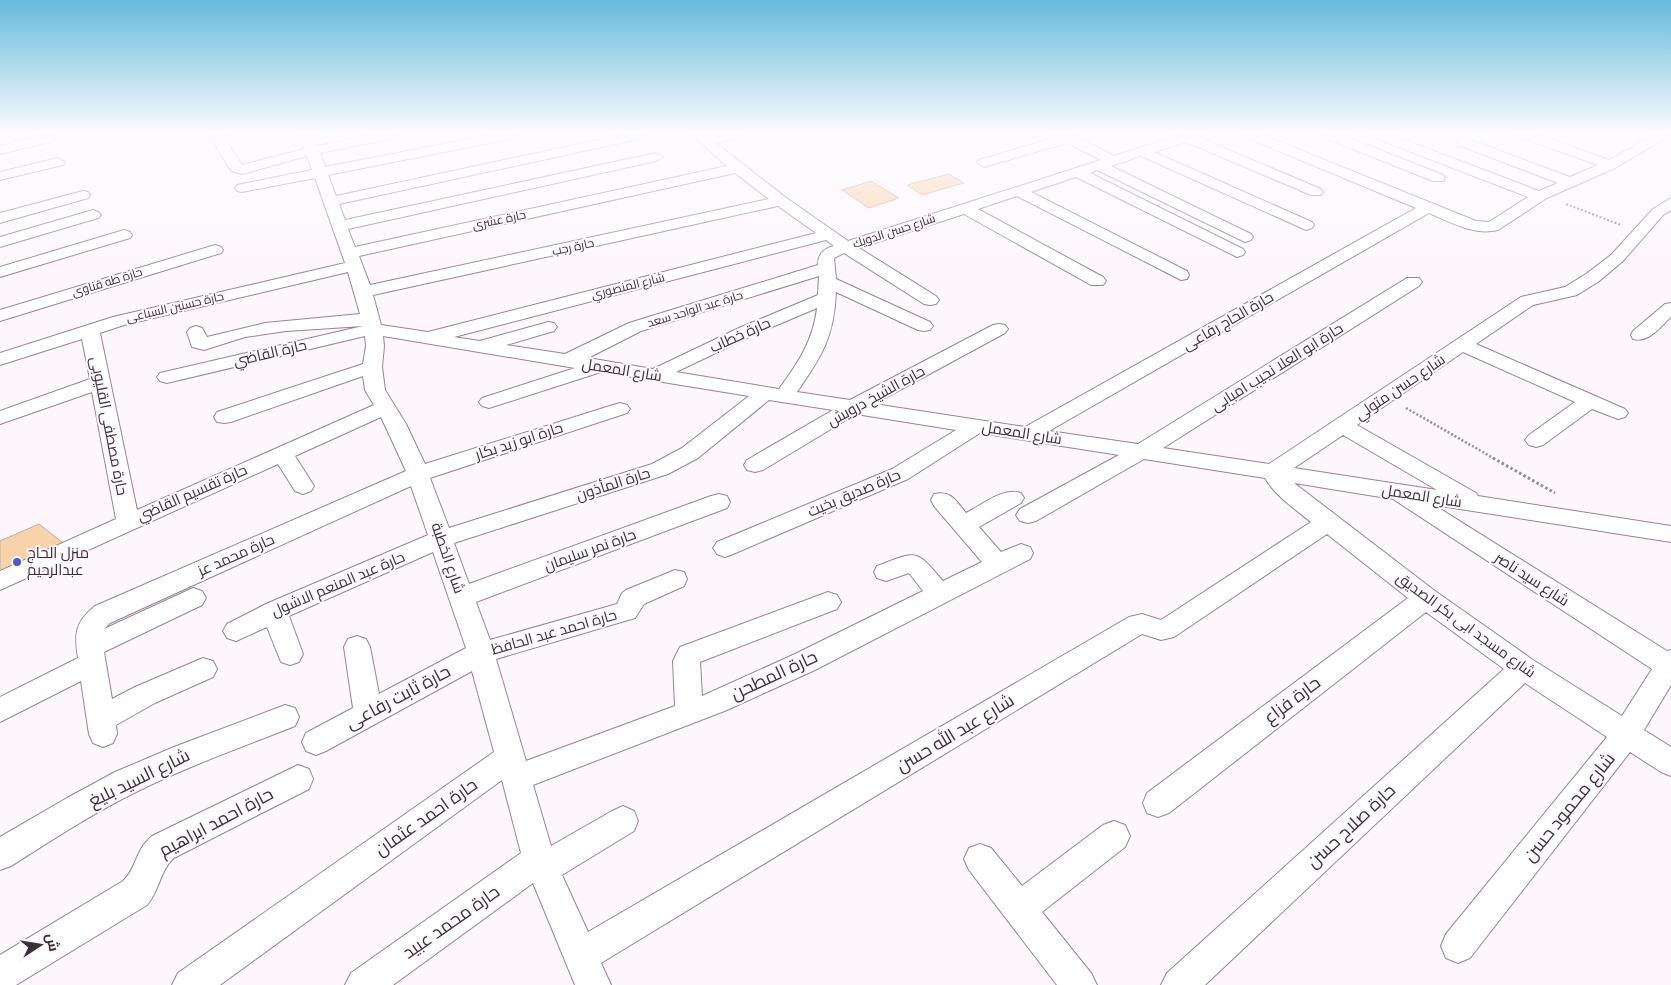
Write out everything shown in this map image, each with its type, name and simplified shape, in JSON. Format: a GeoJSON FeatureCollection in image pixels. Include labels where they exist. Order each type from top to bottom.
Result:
{"type":"FeatureCollection","features":[{"type":"Feature","properties":{"kind":"street"},"geometry":{"type":"LineString","coordinates":[[242,188],[281,181]]}},
{"type":"Feature","properties":{"kind":"street","name":"شارع الخطبة"},"geometry":{"type":"LineString","coordinates":[[322,181],[364,292],[375,346],[372,367],[375,390],[396,424],[418,474],[481,653],[541,864],[593,985]]}},
{"type":"Feature","properties":{"kind":"street"},"geometry":{"type":"LineString","coordinates":[[330,202],[427,181]]}},
{"type":"Feature","properties":{"kind":"street"},"geometry":{"type":"LineString","coordinates":[[339,226],[546,181]]}},
{"type":"Feature","properties":{"kind":"street","name":"حارة عشرى"},"geometry":{"type":"LineString","coordinates":[[351,259],[682,181]]}},
{"type":"Feature","properties":{"kind":"street"},"geometry":{"type":"LineString","coordinates":[[755,181],[829,235],[930,300]]}},
{"type":"Feature","properties":{"kind":"street","name":"شارع حسن الدويك"},"geometry":{"type":"LineString","coordinates":[[774,394],[816,349],[821,336],[828,254],[846,246],[1049,181]]}},
{"type":"Feature","properties":{"kind":"street"},"geometry":{"type":"LineString","coordinates":[[1095,181],[1237,252]]}},
{"type":"Feature","properties":{"kind":"street"},"geometry":{"type":"LineString","coordinates":[[1141,181],[1245,236]]}},
{"type":"Feature","properties":{"kind":"street"},"geometry":{"type":"LineString","coordinates":[[1207,181],[1306,225]]}},
{"type":"Feature","properties":{"kind":"street"},"geometry":{"type":"LineString","coordinates":[[1291,181],[1316,192]]}},
{"type":"Feature","properties":{"kind":"street"},"geometry":{"type":"LineString","coordinates":[[1364,181],[1408,199],[1433,190]]}},
{"type":"Feature","properties":{"kind":"street"},"geometry":{"type":"LineString","coordinates":[[1416,181],[1433,190],[1474,226],[1492,227],[1540,196],[1570,182]]}},
{"type":"Feature","properties":{"kind":"street"},"geometry":{"type":"LineString","coordinates":[[1501,181],[1540,196]]}},
{"type":"Feature","properties":{"kind":"street"},"geometry":{"type":"LineString","coordinates":[[0,204],[78,190],[0,218]]}},
{"type":"Feature","properties":{"kind":"street","name":"حارة الحاج رفاعى"},"geometry":{"type":"LineString","coordinates":[[1028,434],[1433,190]]}},
{"type":"Feature","properties":{"kind":"street"},"geometry":{"type":"LineString","coordinates":[[1018,191],[1180,275]]}},
{"type":"Feature","properties":{"kind":"street","name":"حارة رجب"},"geometry":{"type":"LineString","coordinates":[[364,292],[782,201]]}},
{"type":"Feature","properties":{"kind":"street","name":"شارع حسن متولي"},"geometry":{"type":"LineString","coordinates":[[1273,472],[1527,301],[1576,288],[1617,258],[1658,212],[1671,203]]}},
{"type":"Feature","properties":{"kind":"street"},"geometry":{"type":"LineString","coordinates":[[964,208],[1097,281]]}},
{"type":"Feature","properties":{"kind":"street"},"geometry":{"type":"LineString","coordinates":[[0,242],[93,215]]}},
{"type":"Feature","properties":{"kind":"street"},"geometry":{"type":"LineString","coordinates":[[0,272],[124,235]]}},
{"type":"Feature","properties":{"kind":"street","name":"شارع المنصوري"},"geometry":{"type":"LineString","coordinates":[[428,338],[829,235]]}},
{"type":"Feature","properties":{"kind":"street","name":"حارة طه قناوى"},"geometry":{"type":"LineString","coordinates":[[0,316],[215,250]]}},
{"type":"Feature","properties":{"kind":"street","name":"حارة حسنين السباعى"},"geometry":{"type":"LineString","coordinates":[[0,359],[90,330],[351,259]]}},
{"type":"Feature","properties":{"kind":"street","name":"حارة ابو العلا نجيب امبابى"},"geometry":{"type":"LineString","coordinates":[[1028,515],[1141,452],[1413,282]]}},
{"type":"Feature","properties":{"kind":"street"},"geometry":{"type":"LineString","coordinates":[[827,283],[924,326]]}},
{"type":"Feature","properties":{"kind":"street","name":"حارة عبد الواحد سعد"},"geometry":{"type":"LineString","coordinates":[[568,361],[635,327],[827,283]]}},
{"type":"Feature","properties":{"kind":"street","name":"حارة خطاب"},"geometry":{"type":"LineString","coordinates":[[655,375],[745,332],[827,283]]}},
{"type":"Feature","properties":{"kind":"street"},"geometry":{"type":"LineString","coordinates":[[1640,335],[1671,308]]}},
{"type":"Feature","properties":{"kind":"street"},"geometry":{"type":"LineString","coordinates":[[196,332],[198,342],[201,344],[276,326],[372,324]]}},
{"type":"Feature","properties":{"kind":"street","name":"شارع المعمل"},"geometry":{"type":"LineString","coordinates":[[372,324],[428,338],[480,347],[1671,534]]}},
{"type":"Feature","properties":{"kind":"street","name":"حارة القاضي"},"geometry":{"type":"LineString","coordinates":[[167,377],[372,324]]}},
{"type":"Feature","properties":{"kind":"street"},"geometry":{"type":"LineString","coordinates":[[480,347],[548,327]]}},
{"type":"Feature","properties":{"kind":"street","name":"حارة الشيخ درويش"},"geometry":{"type":"LineString","coordinates":[[755,465],[853,407],[999,329]]}},
{"type":"Feature","properties":{"kind":"street","name":"حارة مصطفى القليوبى"},"geometry":{"type":"LineString","coordinates":[[90,330],[128,522]]}},
{"type":"Feature","properties":{"kind":"street"},"geometry":{"type":"LineString","coordinates":[[1462,345],[1618,413]]}},
{"type":"Feature","properties":{"kind":"street"},"geometry":{"type":"LineString","coordinates":[[489,402],[600,366]]}},
{"type":"Feature","properties":{"kind":"street"},"geometry":{"type":"LineString","coordinates":[[224,417],[372,367]]}},
{"type":"Feature","properties":{"kind":"street"},"geometry":{"type":"LineString","coordinates":[[0,418],[101,382]]}},
{"type":"Feature","properties":{"kind":"street","name":"حارة المأذون"},"geometry":{"type":"LineString","coordinates":[[441,540],[660,469],[690,453],[774,394]]}},
{"type":"Feature","properties":{"kind":"street"},"geometry":{"type":"LineString","coordinates":[[1536,440],[1590,401]]}},
{"type":"Feature","properties":{"kind":"street","name":"حارة تقسيم القاضي"},"geometry":{"type":"LineString","coordinates":[[0,581],[386,407]]}},
{"type":"Feature","properties":{"kind":"street","name":"حارة ابو زيد بكار"},"geometry":{"type":"LineString","coordinates":[[418,474],[620,409]]}},
{"type":"Feature","properties":{"kind":"street","name":"حارة صديق بخيت"},"geometry":{"type":"LineString","coordinates":[[725,548],[900,474],[977,426]]}},
{"type":"Feature","properties":{"kind":"street"},"geometry":{"type":"LineString","coordinates":[[1344,426],[1480,504]]}},
{"type":"Feature","properties":{"kind":"street"},"geometry":{"type":"LineString","coordinates":[[282,453],[303,486]]}},
{"type":"Feature","properties":{"kind":"street","name":"شارع مسجد ابى بكر الصديق"},"geometry":{"type":"LineString","coordinates":[[1273,472],[1284,487],[1327,523],[1426,598],[1523,668],[1671,763]]}},
{"type":"Feature","properties":{"kind":"street","name":"حارة محمد عز"},"geometry":{"type":"LineString","coordinates":[[203,669],[145,695],[102,726],[89,631],[97,619],[104,614],[418,474]]}},
{"type":"Feature","properties":{"kind":"street","name":"شارع سيد ناصر"},"geometry":{"type":"LineString","coordinates":[[1396,492],[1669,664]]}},
{"type":"Feature","properties":{"kind":"street"},"geometry":{"type":"LineString","coordinates":[[963,525],[1013,498]]}},
{"type":"Feature","properties":{"kind":"street"},"geometry":{"type":"LineString","coordinates":[[942,500],[998,564]]}},
{"type":"Feature","properties":{"kind":"street","name":"حارة نمر سليمان"},"geometry":{"type":"LineString","coordinates":[[461,597],[719,502]]}},
{"type":"Feature","properties":{"kind":"street","name":"شارع عبد الله حسن"},"geometry":{"type":"LineString","coordinates":[[580,956],[1138,624],[1145,624],[1158,631],[1166,630],[1327,523]]}},
{"type":"Feature","properties":{"kind":"street","name":"حارة عبد المنعم الاشول"},"geometry":{"type":"LineString","coordinates":[[236,631],[275,611],[441,540]]}},
{"type":"Feature","properties":{"kind":"street","name":"حارة المطحن"},"geometry":{"type":"LineString","coordinates":[[514,768],[689,712],[805,662],[1021,553]]}},
{"type":"Feature","properties":{"kind":"street"},"geometry":{"type":"LineString","coordinates":[[886,572],[908,564],[916,564],[939,594]]}},
{"type":"Feature","properties":{"kind":"street","name":"حارة احمد عبد الحافظ"},"geometry":{"type":"LineString","coordinates":[[481,653],[626,612],[635,597],[674,579]]}},
{"type":"Feature","properties":{"kind":"street"},"geometry":{"type":"LineString","coordinates":[[0,710],[91,655],[193,598]]}},
{"type":"Feature","properties":{"kind":"street","name":"حارة فزاع"},"geometry":{"type":"LineString","coordinates":[[1158,803],[1426,598]]}},
{"type":"Feature","properties":{"kind":"street"},"geometry":{"type":"LineString","coordinates":[[689,712],[686,661],[689,655],[828,602]]}},
{"type":"Feature","properties":{"kind":"street"},"geometry":{"type":"LineString","coordinates":[[275,611],[290,654]]}},
{"type":"Feature","properties":{"kind":"street"},"geometry":{"type":"LineString","coordinates":[[357,647],[368,714]]}},
{"type":"Feature","properties":{"kind":"street","name":"حارة ثابت رفاعى"},"geometry":{"type":"LineString","coordinates":[[316,742],[481,653]]}},
{"type":"Feature","properties":{"kind":"street","name":"شارع محمود حسن"},"geometry":{"type":"LineString","coordinates":[[1458,946],[1627,734],[1669,664]]}},
{"type":"Feature","properties":{"kind":"street","name":"حارة صلاح حسن"},"geometry":{"type":"LineString","coordinates":[[1179,985],[1523,668]]}},
{"type":"Feature","properties":{"kind":"street","name":"شارع السيد بليغ"},"geometry":{"type":"LineString","coordinates":[[0,855],[78,807],[126,782],[196,751],[285,717]]}},
{"type":"Feature","properties":{"kind":"street","name":"حارة احمد عثمان"},"geometry":{"type":"LineString","coordinates":[[190,985],[341,877],[514,768]]}},
{"type":"Feature","properties":{"kind":"street","name":"حارة احمد ابراهيم"},"geometry":{"type":"LineString","coordinates":[[0,975],[135,893],[146,880],[149,861],[163,847],[298,779]]}},
{"type":"Feature","properties":{"kind":"street","name":"حارة محمد عبيد"},"geometry":{"type":"LineString","coordinates":[[363,985],[541,864],[624,821]]}},
{"type":"Feature","properties":{"kind":"street"},"geometry":{"type":"LineString","coordinates":[[1019,909],[1114,836]]}},
{"type":"Feature","properties":{"kind":"street"},"geometry":{"type":"LineString","coordinates":[[980,858],[1079,985]]}},
{"type":"Feature","properties":{"kind":"path"},"geometry":{"type":"LineString","coordinates":[[1540,196],[1640,232]]}},
{"type":"Feature","properties":{"kind":"path"},"geometry":{"type":"LineString","coordinates":[[1386,397],[1559,495]]}},
{"type":"Feature","properties":{"kind":"building"},"geometry":{"type":"Polygon","coordinates":[[[871,181],[899,198],[869,208],[842,190],[871,181]]]}},
{"type":"Feature","properties":{"kind":"building"},"geometry":{"type":"Polygon","coordinates":[[[922,181],[961,181],[964,183],[922,195],[907,185],[922,181]]]}},
{"type":"Feature","properties":{"kind":"building","name":"منزل الحاج عبدالرحيم"},"geometry":{"type":"Polygon","coordinates":[[[39,524],[68,547],[0,577],[0,541],[39,524]]]}},
{"type":"Feature","properties":{"kind":"place","name":"منزل الحاج عبدالرحيم"},"geometry":{"type":"Point","coordinates":[17,562]}}]}
